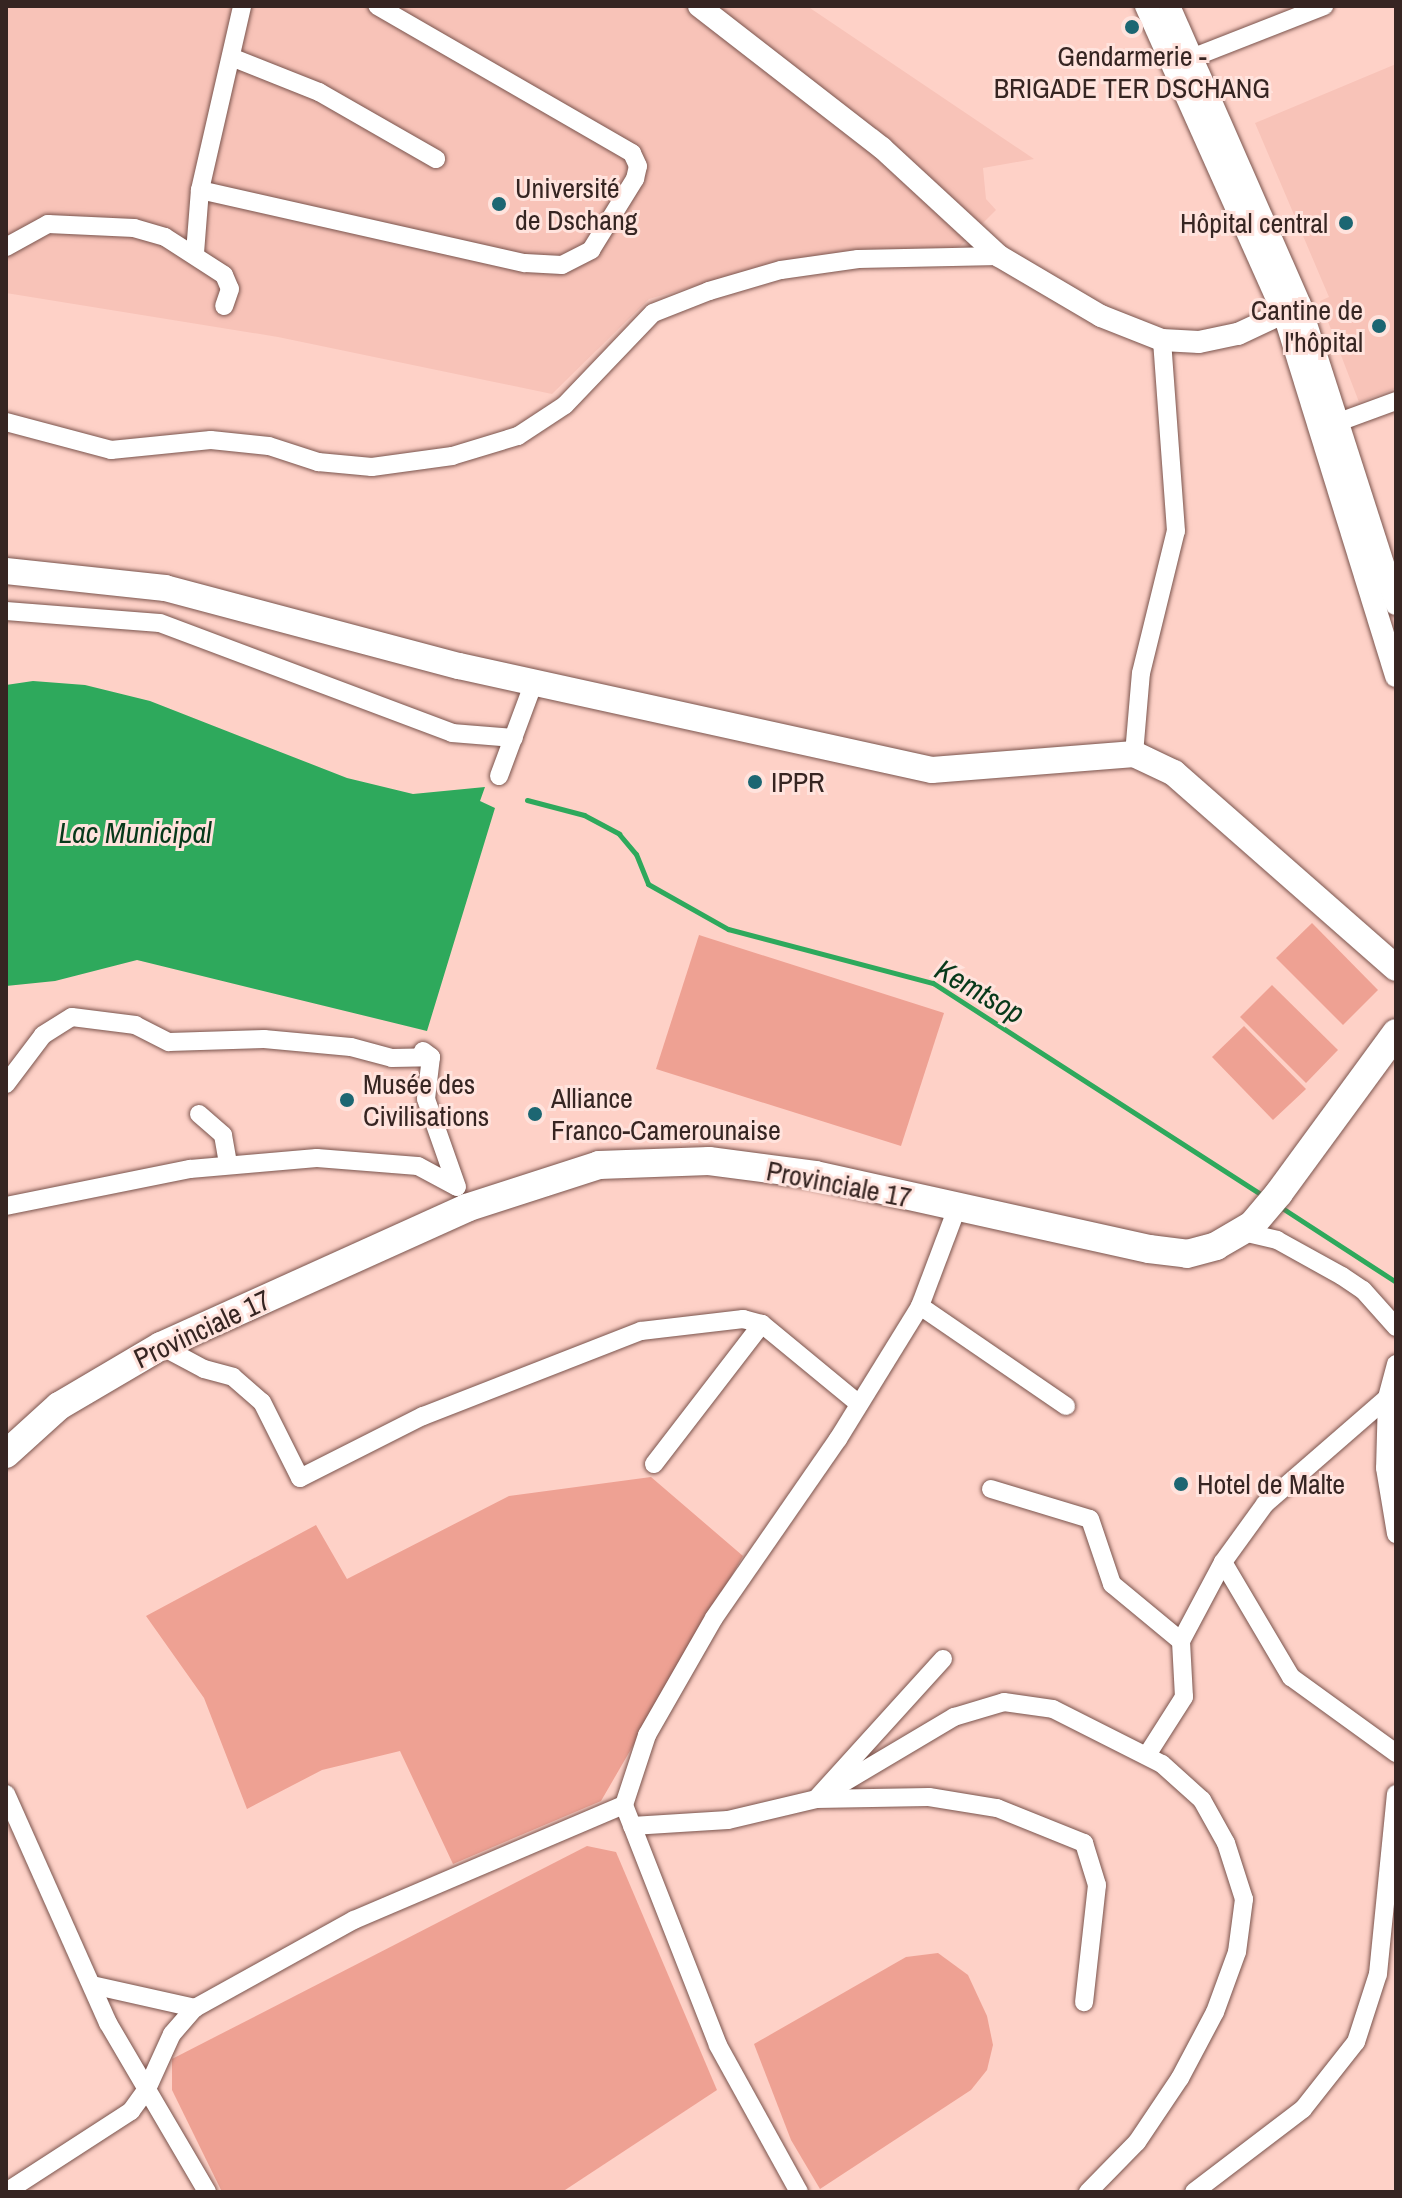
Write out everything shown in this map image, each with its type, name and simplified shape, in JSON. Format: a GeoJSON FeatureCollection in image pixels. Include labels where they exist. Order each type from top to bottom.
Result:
{"type":"FeatureCollection","features":[{"type":"Feature","properties":{"kind":"main road"},"geometry":{"type":"LineString","coordinates":[[6,571],[165,588],[534,682],[932,770],[1134,754],[1174,773],[1396,968]]}},
{"type":"Feature","properties":{"kind":"main road"},"geometry":{"type":"LineString","coordinates":[[1261,1213],[1396,1033]]}},
{"type":"Feature","properties":{"kind":"main road","name":"Provinciale 17"},"geometry":{"type":"LineString","coordinates":[[6,1454],[59,1406],[161,1346],[461,1198],[599,1165],[667,1160],[815,1175],[957,1208],[1187,1254],[1261,1213]]}},
{"type":"Feature","properties":{"kind":"street"},"geometry":{"type":"LineString","coordinates":[[195,253],[200,190],[242,6]]}},
{"type":"Feature","properties":{"kind":"street"},"geometry":{"type":"LineString","coordinates":[[200,190],[525,263],[562,265],[591,250],[635,179],[638,166],[632,153],[377,6]]}},
{"type":"Feature","properties":{"kind":"street"},"geometry":{"type":"LineString","coordinates":[[699,6],[882,148],[999,256],[1101,316],[1162,340],[1199,342],[1238,334],[1292,309]]}},
{"type":"Feature","properties":{"kind":"street"},"geometry":{"type":"LineString","coordinates":[[1146,6],[1183,61]]}},
{"type":"Feature","properties":{"kind":"street"},"geometry":{"type":"LineString","coordinates":[[1169,6],[1183,61],[1292,309],[1336,423],[1396,604]]}},
{"type":"Feature","properties":{"kind":"street"},"geometry":{"type":"LineString","coordinates":[[1183,61],[1324,6]]}},
{"type":"Feature","properties":{"kind":"street"},"geometry":{"type":"LineString","coordinates":[[231,57],[319,92],[436,159]]}},
{"type":"Feature","properties":{"kind":"street"},"geometry":{"type":"LineString","coordinates":[[6,247],[48,224],[78,222],[134,228],[195,253],[224,275],[230,289],[224,306]]}},
{"type":"Feature","properties":{"kind":"street"},"geometry":{"type":"LineString","coordinates":[[6,422],[111,450],[211,440],[269,446],[318,462],[372,467],[452,456],[518,436],[565,405],[653,313],[709,291],[781,270],[858,259],[999,256]]}},
{"type":"Feature","properties":{"kind":"street"},"geometry":{"type":"LineString","coordinates":[[1292,309],[1392,650],[1396,676]]}},
{"type":"Feature","properties":{"kind":"street"},"geometry":{"type":"LineString","coordinates":[[1134,754],[1141,673],[1176,531],[1162,340]]}},
{"type":"Feature","properties":{"kind":"street"},"geometry":{"type":"LineString","coordinates":[[1336,423],[1396,401]]}},
{"type":"Feature","properties":{"kind":"street"},"geometry":{"type":"LineString","coordinates":[[6,611],[160,623],[452,733],[514,738]]}},
{"type":"Feature","properties":{"kind":"street"},"geometry":{"type":"LineString","coordinates":[[499,776],[534,682]]}},
{"type":"Feature","properties":{"kind":"street"},"geometry":{"type":"LineString","coordinates":[[6,1084],[43,1035],[72,1017],[135,1025],[169,1042],[264,1039],[351,1047],[392,1058],[424,1052],[426,1099],[461,1198]]}},
{"type":"Feature","properties":{"kind":"street"},"geometry":{"type":"LineString","coordinates":[[199,1114],[223,1135],[228,1164]]}},
{"type":"Feature","properties":{"kind":"street"},"geometry":{"type":"LineString","coordinates":[[6,1206],[116,1181],[228,1164],[361,1159],[418,1166],[461,1198]]}},
{"type":"Feature","properties":{"kind":"street"},"geometry":{"type":"LineString","coordinates":[[799,2192],[718,2045],[624,1805],[647,1735],[714,1618],[859,1404],[920,1306],[957,1208]]}},
{"type":"Feature","properties":{"kind":"street"},"geometry":{"type":"LineString","coordinates":[[1261,1213],[1277,1240],[1363,1290],[1396,1327]]}},
{"type":"Feature","properties":{"kind":"street"},"geometry":{"type":"LineString","coordinates":[[920,1306],[1066,1406]]}},
{"type":"Feature","properties":{"kind":"street"},"geometry":{"type":"LineString","coordinates":[[161,1346],[204,1369],[233,1377],[262,1402],[300,1478],[423,1416],[641,1331],[743,1319],[762,1324],[859,1404]]}},
{"type":"Feature","properties":{"kind":"street"},"geometry":{"type":"LineString","coordinates":[[654,1464],[762,1324]]}},
{"type":"Feature","properties":{"kind":"street"},"geometry":{"type":"LineString","coordinates":[[1395,1522],[1385,1468],[1387,1398],[1396,1364]]}},
{"type":"Feature","properties":{"kind":"street"},"geometry":{"type":"LineString","coordinates":[[1147,1755],[1184,1697],[1181,1641],[1223,1562],[1265,1504],[1387,1398]]}},
{"type":"Feature","properties":{"kind":"street"},"geometry":{"type":"LineString","coordinates":[[991,1489],[1090,1519],[1112,1584],[1181,1641]]}},
{"type":"Feature","properties":{"kind":"street"},"geometry":{"type":"LineString","coordinates":[[1223,1562],[1291,1677],[1396,1753]]}},
{"type":"Feature","properties":{"kind":"street"},"geometry":{"type":"LineString","coordinates":[[816,1799],[943,1659]]}},
{"type":"Feature","properties":{"kind":"street"},"geometry":{"type":"LineString","coordinates":[[816,1799],[954,1717],[1004,1702],[1053,1709],[1147,1755],[1202,1800],[1226,1843],[1244,1899],[1237,1952],[1215,2012],[1180,2078],[1137,2142],[1088,2192]]}},
{"type":"Feature","properties":{"kind":"street"},"geometry":{"type":"LineString","coordinates":[[6,1794],[108,2023],[202,2190]]}},
{"type":"Feature","properties":{"kind":"street"},"geometry":{"type":"LineString","coordinates":[[1194,2192],[1303,2109],[1356,2042],[1378,1974],[1396,1794]]}},
{"type":"Feature","properties":{"kind":"street"},"geometry":{"type":"LineString","coordinates":[[632,1826],[728,1820],[816,1799],[929,1797],[997,1808],[1084,1843],[1097,1885],[1084,2002]]}},
{"type":"Feature","properties":{"kind":"street"},"geometry":{"type":"LineString","coordinates":[[6,2192],[131,2111],[147,2089],[172,2034],[195,2008],[354,1920],[624,1805]]}},
{"type":"Feature","properties":{"kind":"street"},"geometry":{"type":"LineString","coordinates":[[92,1985],[195,2008]]}},
{"type":"Feature","properties":{"kind":"shaded area","name":"Université de Dschang"},"geometry":{"type":"Polygon","coordinates":[[[6,6],[807,6],[1034,159],[983,168],[986,199],[996,210],[957,249],[775,263],[649,299],[552,394],[278,337],[6,293],[6,6]]]}},
{"type":"Feature","properties":{"kind":"shaded area","name":"Hôpital central"},"geometry":{"type":"Polygon","coordinates":[[[1396,64],[1396,388],[1359,402],[1320,301],[1329,297],[1255,123],[1396,64]]]}},
{"type":"Feature","properties":{"kind":"shaded area"},"geometry":{"type":"Polygon","coordinates":[[[1312,923],[1378,990],[1343,1025],[1276,958],[1312,923]]]}},
{"type":"Feature","properties":{"kind":"shaded area"},"geometry":{"type":"Polygon","coordinates":[[[699,935],[944,1013],[901,1146],[656,1069],[699,935]]]}},
{"type":"Feature","properties":{"kind":"shaded area"},"geometry":{"type":"Polygon","coordinates":[[[1272,985],[1338,1050],[1306,1083],[1240,1017],[1272,985]]]}},
{"type":"Feature","properties":{"kind":"shaded area"},"geometry":{"type":"Polygon","coordinates":[[[1244,1026],[1306,1089],[1273,1120],[1212,1057],[1244,1026]]]}},
{"type":"Feature","properties":{"kind":"shaded area"},"geometry":{"type":"Polygon","coordinates":[[[651,1477],[743,1556],[601,1801],[453,1864],[400,1751],[322,1770],[247,1809],[204,1698],[146,1616],[316,1525],[347,1579],[509,1496],[651,1477]]]}},
{"type":"Feature","properties":{"kind":"shaded area"},"geometry":{"type":"Polygon","coordinates":[[[587,1846],[616,1852],[717,2090],[562,2192],[222,2192],[172,2090],[172,2059],[587,1846]]]}},
{"type":"Feature","properties":{"kind":"shaded area"},"geometry":{"type":"Polygon","coordinates":[[[938,1953],[968,1975],[987,2016],[993,2045],[987,2070],[971,2090],[820,2189],[791,2140],[754,2044],[906,1957],[938,1953]]]}},
{"type":"Feature","properties":{"kind":"water","name":"Lac Municipal"},"geometry":{"type":"Polygon","coordinates":[[[33,681],[85,685],[150,701],[347,778],[413,794],[485,787],[480,801],[495,808],[427,1031],[137,960],[55,981],[6,986],[6,685],[33,681]]]}},
{"type":"Feature","properties":{"kind":"waterway","name":"Kemtsop"},"geometry":{"type":"LineString","coordinates":[[527,800],[584,815],[619,834],[636,854],[648,884],[728,929],[933,983],[1264,1196]]}},
{"type":"Feature","properties":{"kind":"waterway","name":"Kemtsop"},"geometry":{"type":"LineString","coordinates":[[1279,1206],[1396,1282]]}},
{"type":"Feature","properties":{"kind":"place","name":"Gendarmerie - BRIGADE TER DSCHANG"},"geometry":{"type":"Point","coordinates":[1132,27]}},
{"type":"Feature","properties":{"kind":"place","name":"Université de Dschang"},"geometry":{"type":"Point","coordinates":[499,204]}},
{"type":"Feature","properties":{"kind":"place","name":"Hôpital central"},"geometry":{"type":"Point","coordinates":[1346,223]}},
{"type":"Feature","properties":{"kind":"place","name":"Cantine de l'hôpital"},"geometry":{"type":"Point","coordinates":[1379,326]}},
{"type":"Feature","properties":{"kind":"place","name":"IPPR"},"geometry":{"type":"Point","coordinates":[755,782]}},
{"type":"Feature","properties":{"kind":"place","name":"Musée des Civilisations"},"geometry":{"type":"Point","coordinates":[347,1100]}},
{"type":"Feature","properties":{"kind":"place","name":"Alliance Franco-Camerounaise"},"geometry":{"type":"Point","coordinates":[535,1114]}},
{"type":"Feature","properties":{"kind":"place","name":"Hotel de Malte"},"geometry":{"type":"Point","coordinates":[1181,1484]}}]}
